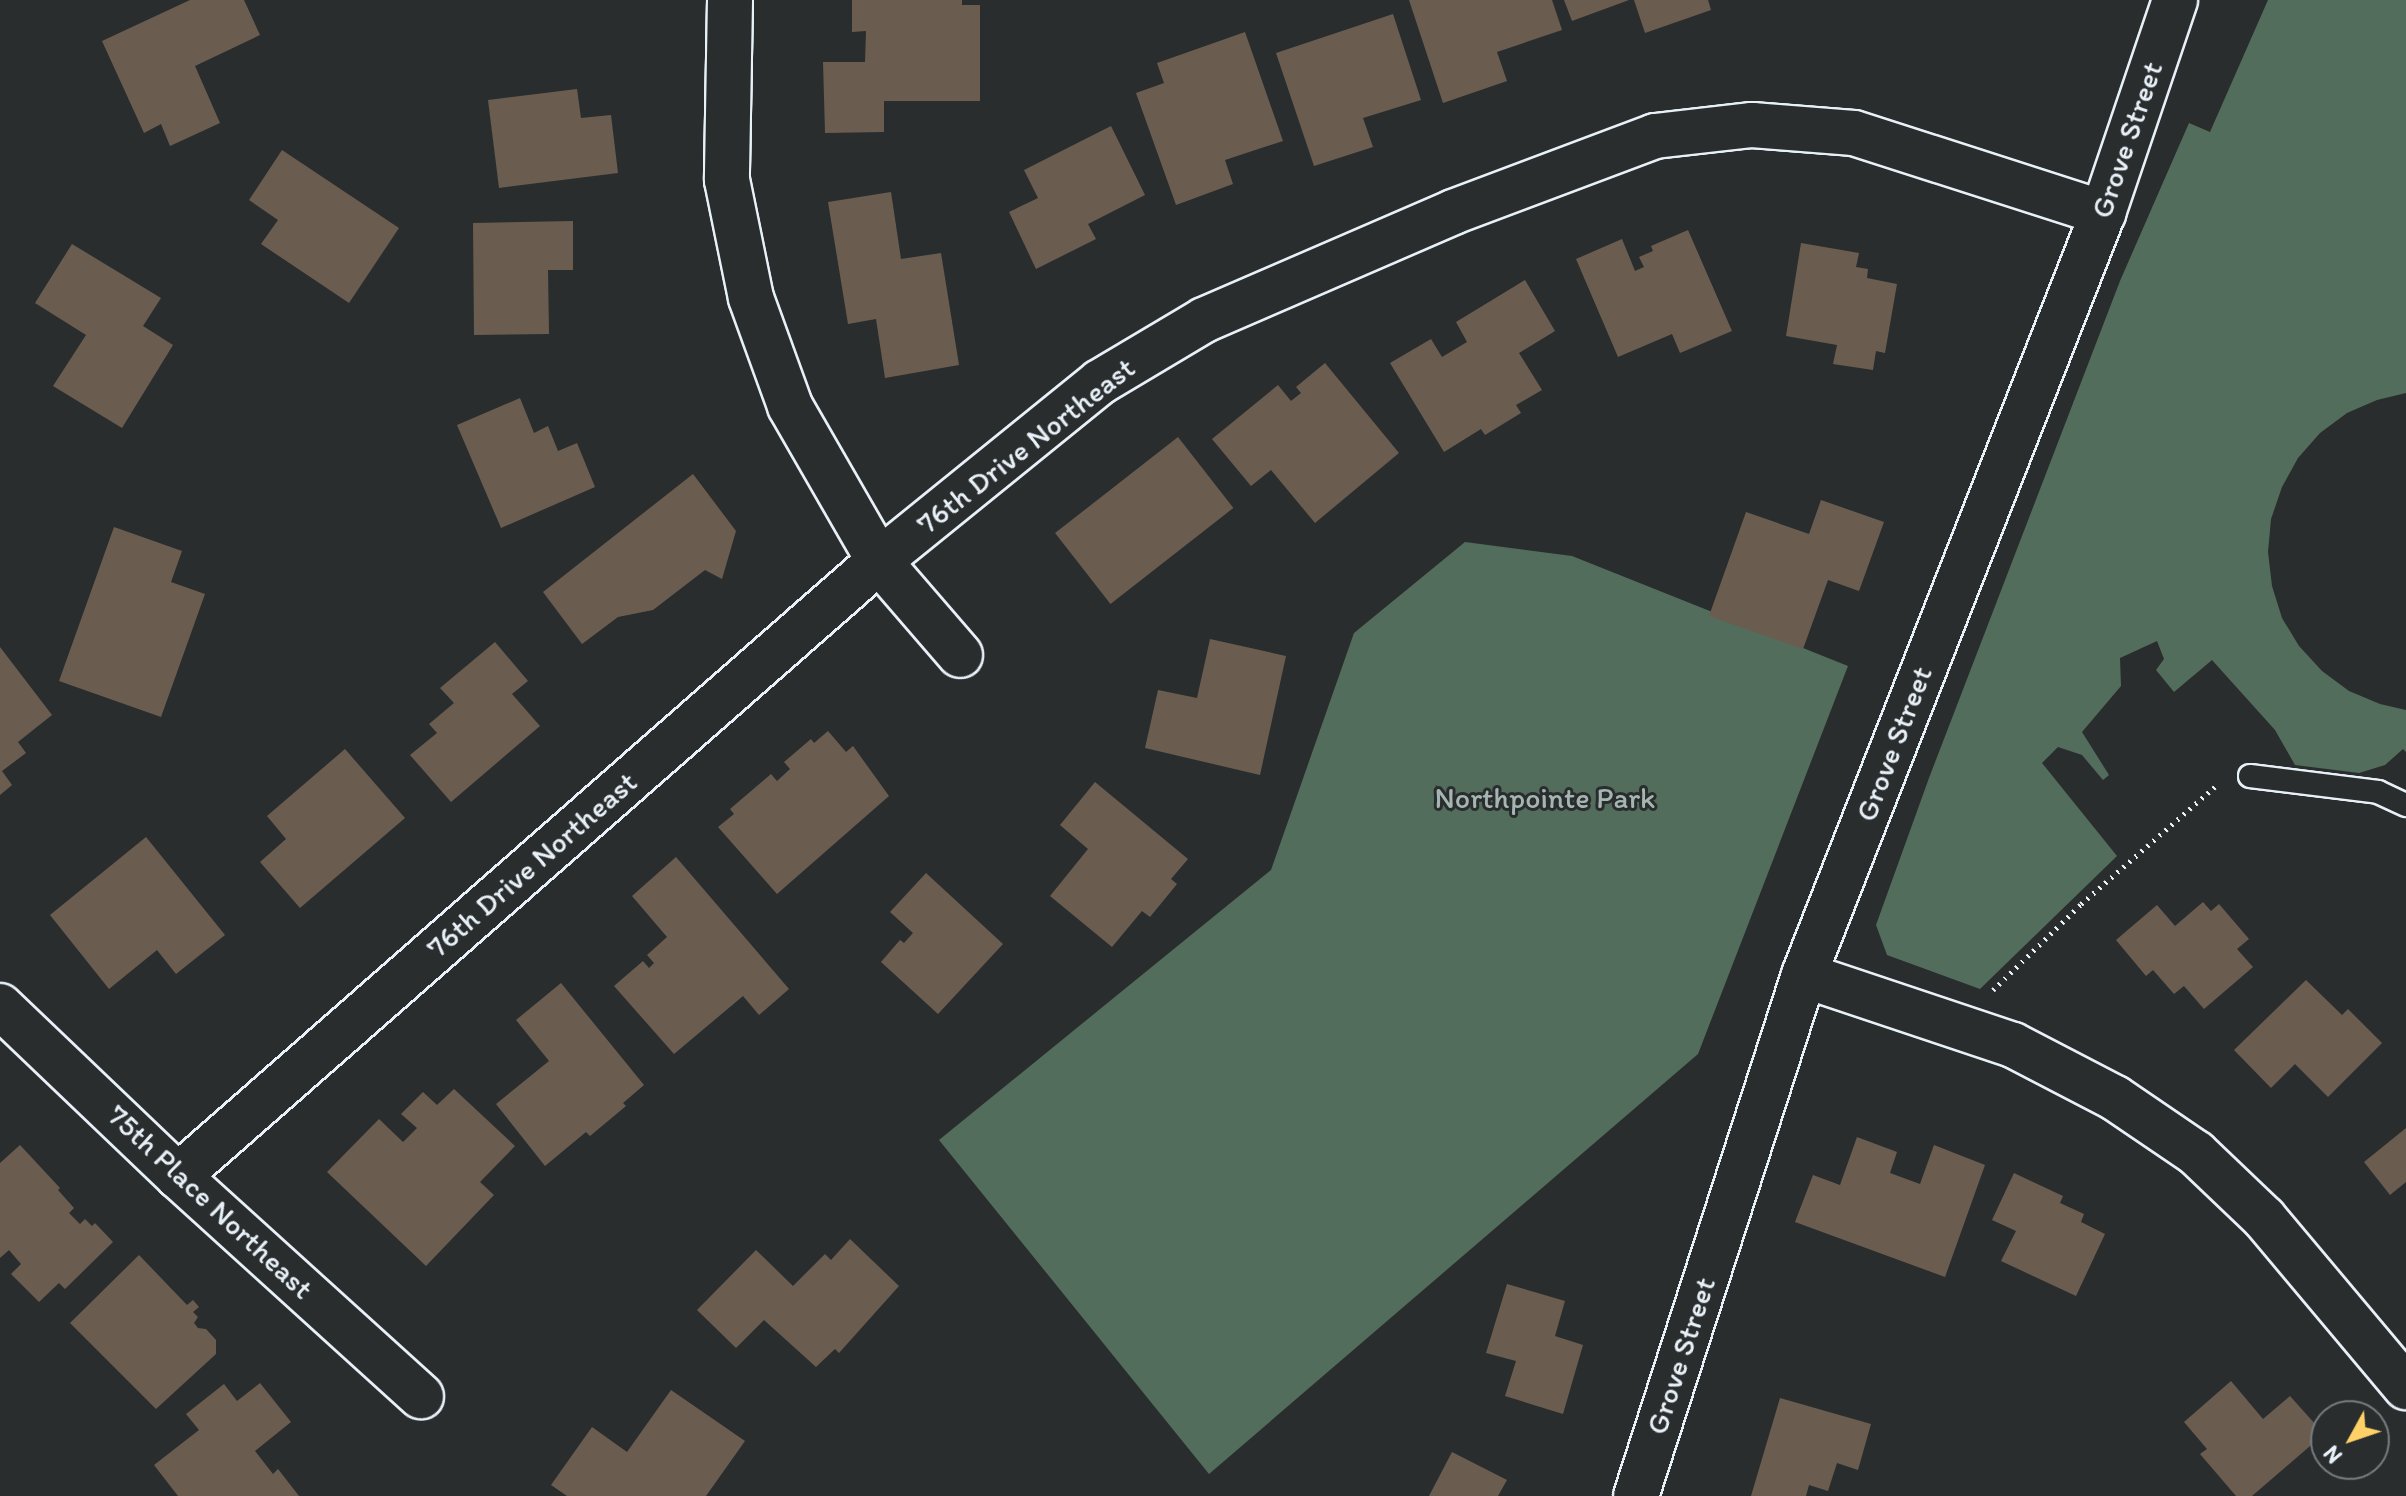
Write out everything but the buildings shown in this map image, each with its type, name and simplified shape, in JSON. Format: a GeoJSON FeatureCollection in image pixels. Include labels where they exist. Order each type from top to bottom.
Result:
{"type":"FeatureCollection","features":[{"type":"Feature","properties":{"kind":"street","name":"Grove Street"},"geometry":{"type":"LineString","coordinates":[[1636,1496],[1804,975],[2103,213],[2175,0]]}},
{"type":"Feature","properties":{"kind":"street"},"geometry":{"type":"LineString","coordinates":[[723,2],[727,180],[751,298],[790,406],[879,561],[960,655]]}},
{"type":"Feature","properties":{"kind":"street","name":"76th Drive Northeast"},"geometry":{"type":"LineString","coordinates":[[178,1176],[879,561],[1100,382],[1204,320],[1453,212],[1655,136],[1752,125],[1854,133],[2103,213]]}},
{"type":"Feature","properties":{"kind":"street"},"geometry":{"type":"LineString","coordinates":[[1804,975],[2013,1045],[2115,1098],[2196,1153],[2264,1218],[2406,1387]]}},
{"type":"Feature","properties":{"kind":"street","name":"75th Place Northeast"},"geometry":{"type":"LineString","coordinates":[[0,1006],[178,1176],[421,1396]]}},
{"type":"Feature","properties":{"kind":"lane"},"geometry":{"type":"LineString","coordinates":[[2250,776],[2378,792],[2406,805]]}},
{"type":"Feature","properties":{"kind":"path"},"geometry":{"type":"LineString","coordinates":[[1975,1032],[1995,985],[2081,904],[2222,781],[2250,776]]}},
{"type":"Feature","properties":{"kind":"green space"},"geometry":{"type":"Polygon","coordinates":[[[2268,0],[2406,0],[2406,393],[2377,400],[2347,413],[2320,433],[2298,458],[2282,487],[2271,519],[2268,552],[2272,586],[2282,618],[2299,646],[2322,671],[2349,691],[2380,704],[2406,710],[2406,752],[2403,749],[2385,765],[2359,773],[2295,765],[2275,730],[2212,660],[2174,692],[2156,670],[2164,659],[2157,641],[2120,658],[2121,686],[2082,732],[2109,775],[2103,780],[2082,755],[2058,747],[2042,763],[2117,856],[1980,989],[1887,955],[1876,925],[1929,778],[2120,281],[2189,123],[2210,132],[2268,0]]]}},
{"type":"Feature","properties":{"kind":"green space","name":"Northpointe Park"},"geometry":{"type":"Polygon","coordinates":[[[1465,542],[1572,556],[1848,666],[1698,1054],[1209,1474],[939,1140],[1271,870],[1354,633],[1465,542]]]}}]}
